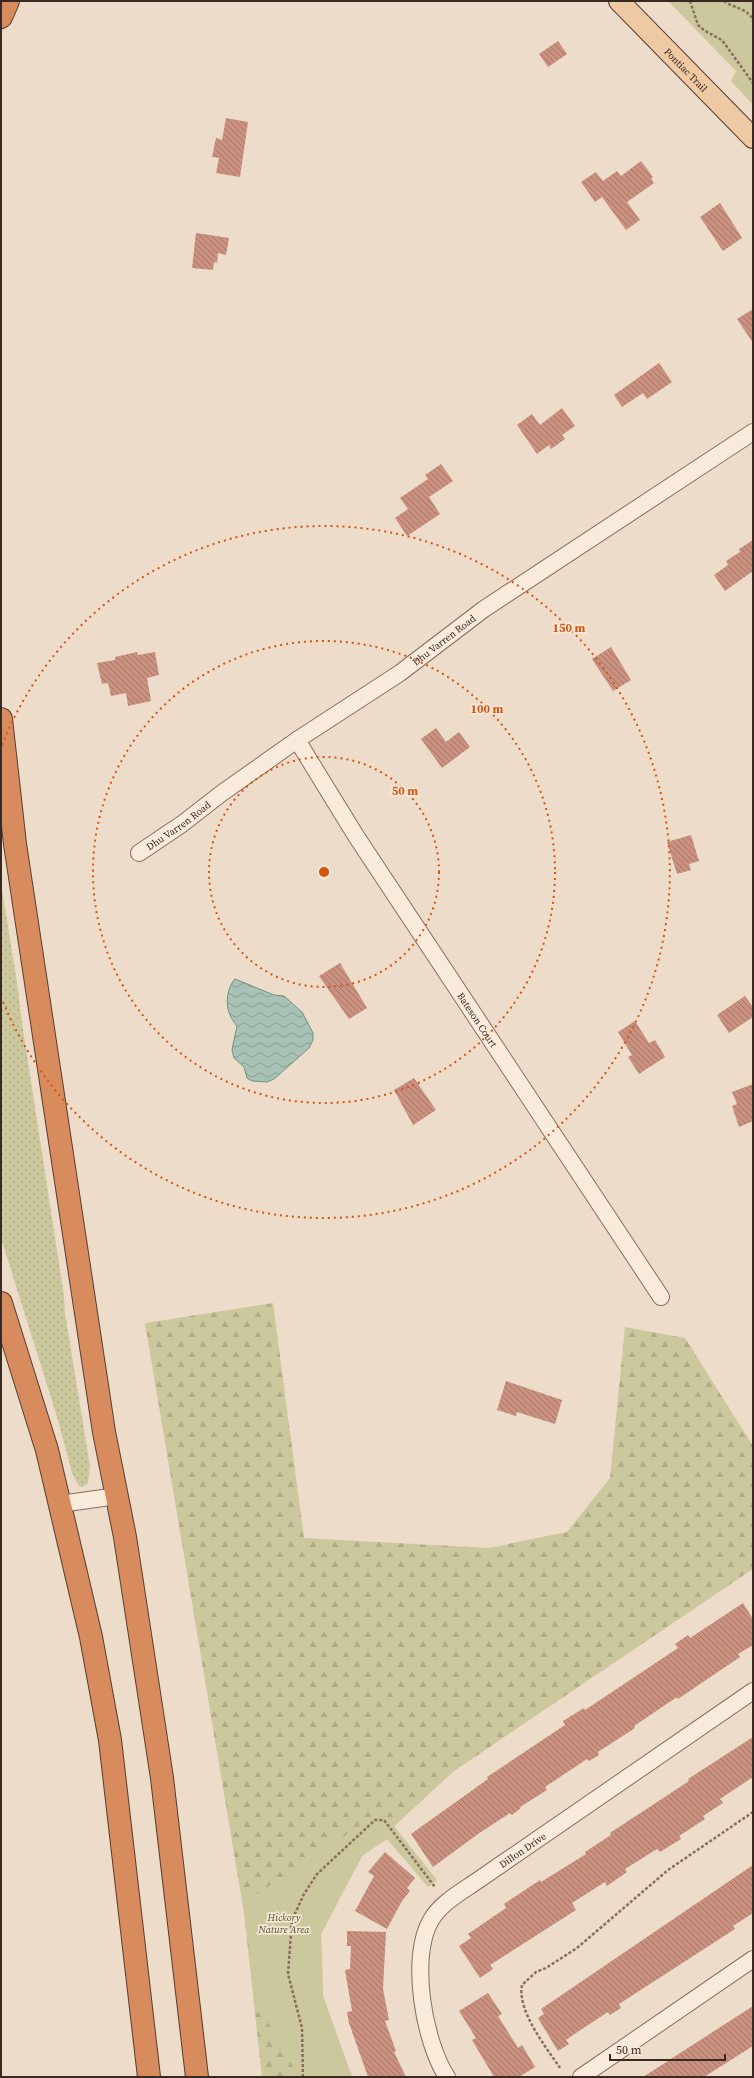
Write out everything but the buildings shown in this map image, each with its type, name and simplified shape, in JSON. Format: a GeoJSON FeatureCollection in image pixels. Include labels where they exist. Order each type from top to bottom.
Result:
{"type":"FeatureCollection","features":[{"type":"Feature","properties":{"kind":"highway"},"geometry":{"type":"LineString","coordinates":[[1,17],[8,1]]}},
{"type":"Feature","properties":{"kind":"highway"},"geometry":{"type":"LineString","coordinates":[[1,719],[15,844],[104,1432],[125,1537],[162,1778],[197,2077]]}},
{"type":"Feature","properties":{"kind":"highway"},"geometry":{"type":"LineString","coordinates":[[1,788],[15,844]]}},
{"type":"Feature","properties":{"kind":"highway"},"geometry":{"type":"LineString","coordinates":[[1,1303],[47,1450],[91,1637],[110,1740],[149,2077]]}},
{"type":"Feature","properties":{"kind":"main road","name":"Pontiac Trail"},"geometry":{"type":"LineString","coordinates":[[619,1],[753,138]]}},
{"type":"Feature","properties":{"kind":"street","name":"Dhu Varren Road"},"geometry":{"type":"LineString","coordinates":[[139,853],[182,824],[222,793],[297,740],[400,673],[484,609],[753,432]]}},
{"type":"Feature","properties":{"kind":"street","name":"Bateson Court"},"geometry":{"type":"LineString","coordinates":[[297,740],[356,836],[661,1297]]}},
{"type":"Feature","properties":{"kind":"street"},"geometry":{"type":"LineString","coordinates":[[60,1504],[117,1496]]}},
{"type":"Feature","properties":{"kind":"street","name":"Dillon Drive"},"geometry":{"type":"LineString","coordinates":[[447,2077],[432,2047],[422,1997],[421,1956],[423,1942],[431,1920],[439,1909],[477,1881],[753,1691]]}},
{"type":"Feature","properties":{"kind":"street"},"geometry":{"type":"LineString","coordinates":[[581,2077],[753,1959]]}},
{"type":"Feature","properties":{"kind":"path"},"geometry":{"type":"LineString","coordinates":[[690,1],[698,25],[705,31],[722,40],[753,82]]}},
{"type":"Feature","properties":{"kind":"path"},"geometry":{"type":"LineString","coordinates":[[724,1],[731,6],[747,12],[753,21]]}},
{"type":"Feature","properties":{"kind":"path"},"geometry":{"type":"LineString","coordinates":[[560,2068],[525,2012],[520,1997],[522,1985],[536,1972],[546,1968],[577,1948],[668,1870],[753,1812]]}},
{"type":"Feature","properties":{"kind":"path"},"geometry":{"type":"LineString","coordinates":[[303,2077],[302,2028],[288,1974],[292,1920],[304,1894],[317,1874],[375,1820],[384,1820],[435,1887]]}},
{"type":"Feature","properties":{"kind":"green space"},"geometry":{"type":"Polygon","coordinates":[[[668,1],[753,1],[753,105],[731,81],[736,71],[668,1]]]}},
{"type":"Feature","properties":{"kind":"green space"},"geometry":{"type":"Polygon","coordinates":[[[1,883],[64,1296],[65,1313],[90,1466],[88,1484],[82,1487],[79,1486],[72,1473],[58,1420],[1,1238],[1,883]]]}},
{"type":"Feature","properties":{"kind":"green space"},"geometry":{"type":"Polygon","coordinates":[[[273,1303],[304,1538],[489,1548],[567,1532],[610,1478],[625,1327],[685,1338],[753,1446],[753,1569],[454,1771],[362,1856],[321,1934],[323,1996],[352,2077],[262,2077],[244,1913],[145,1323],[273,1303]]]}},
{"type":"Feature","properties":{"kind":"green space","name":"Hickory Nature Area"},"geometry":{"type":"Polygon","coordinates":[[[382,1811],[437,1880],[428,1887],[387,1839],[362,1856],[321,1934],[323,1996],[352,2077],[299,2077],[256,2001],[243,1903],[382,1811]]]}},
{"type":"Feature","properties":{"kind":"water"},"geometry":{"type":"Polygon","coordinates":[[[235,979],[274,995],[284,996],[302,1012],[313,1033],[313,1040],[309,1048],[274,1079],[267,1082],[252,1081],[247,1078],[244,1067],[234,1058],[232,1050],[237,1026],[230,1014],[227,999],[229,990],[235,979]]]}}]}
